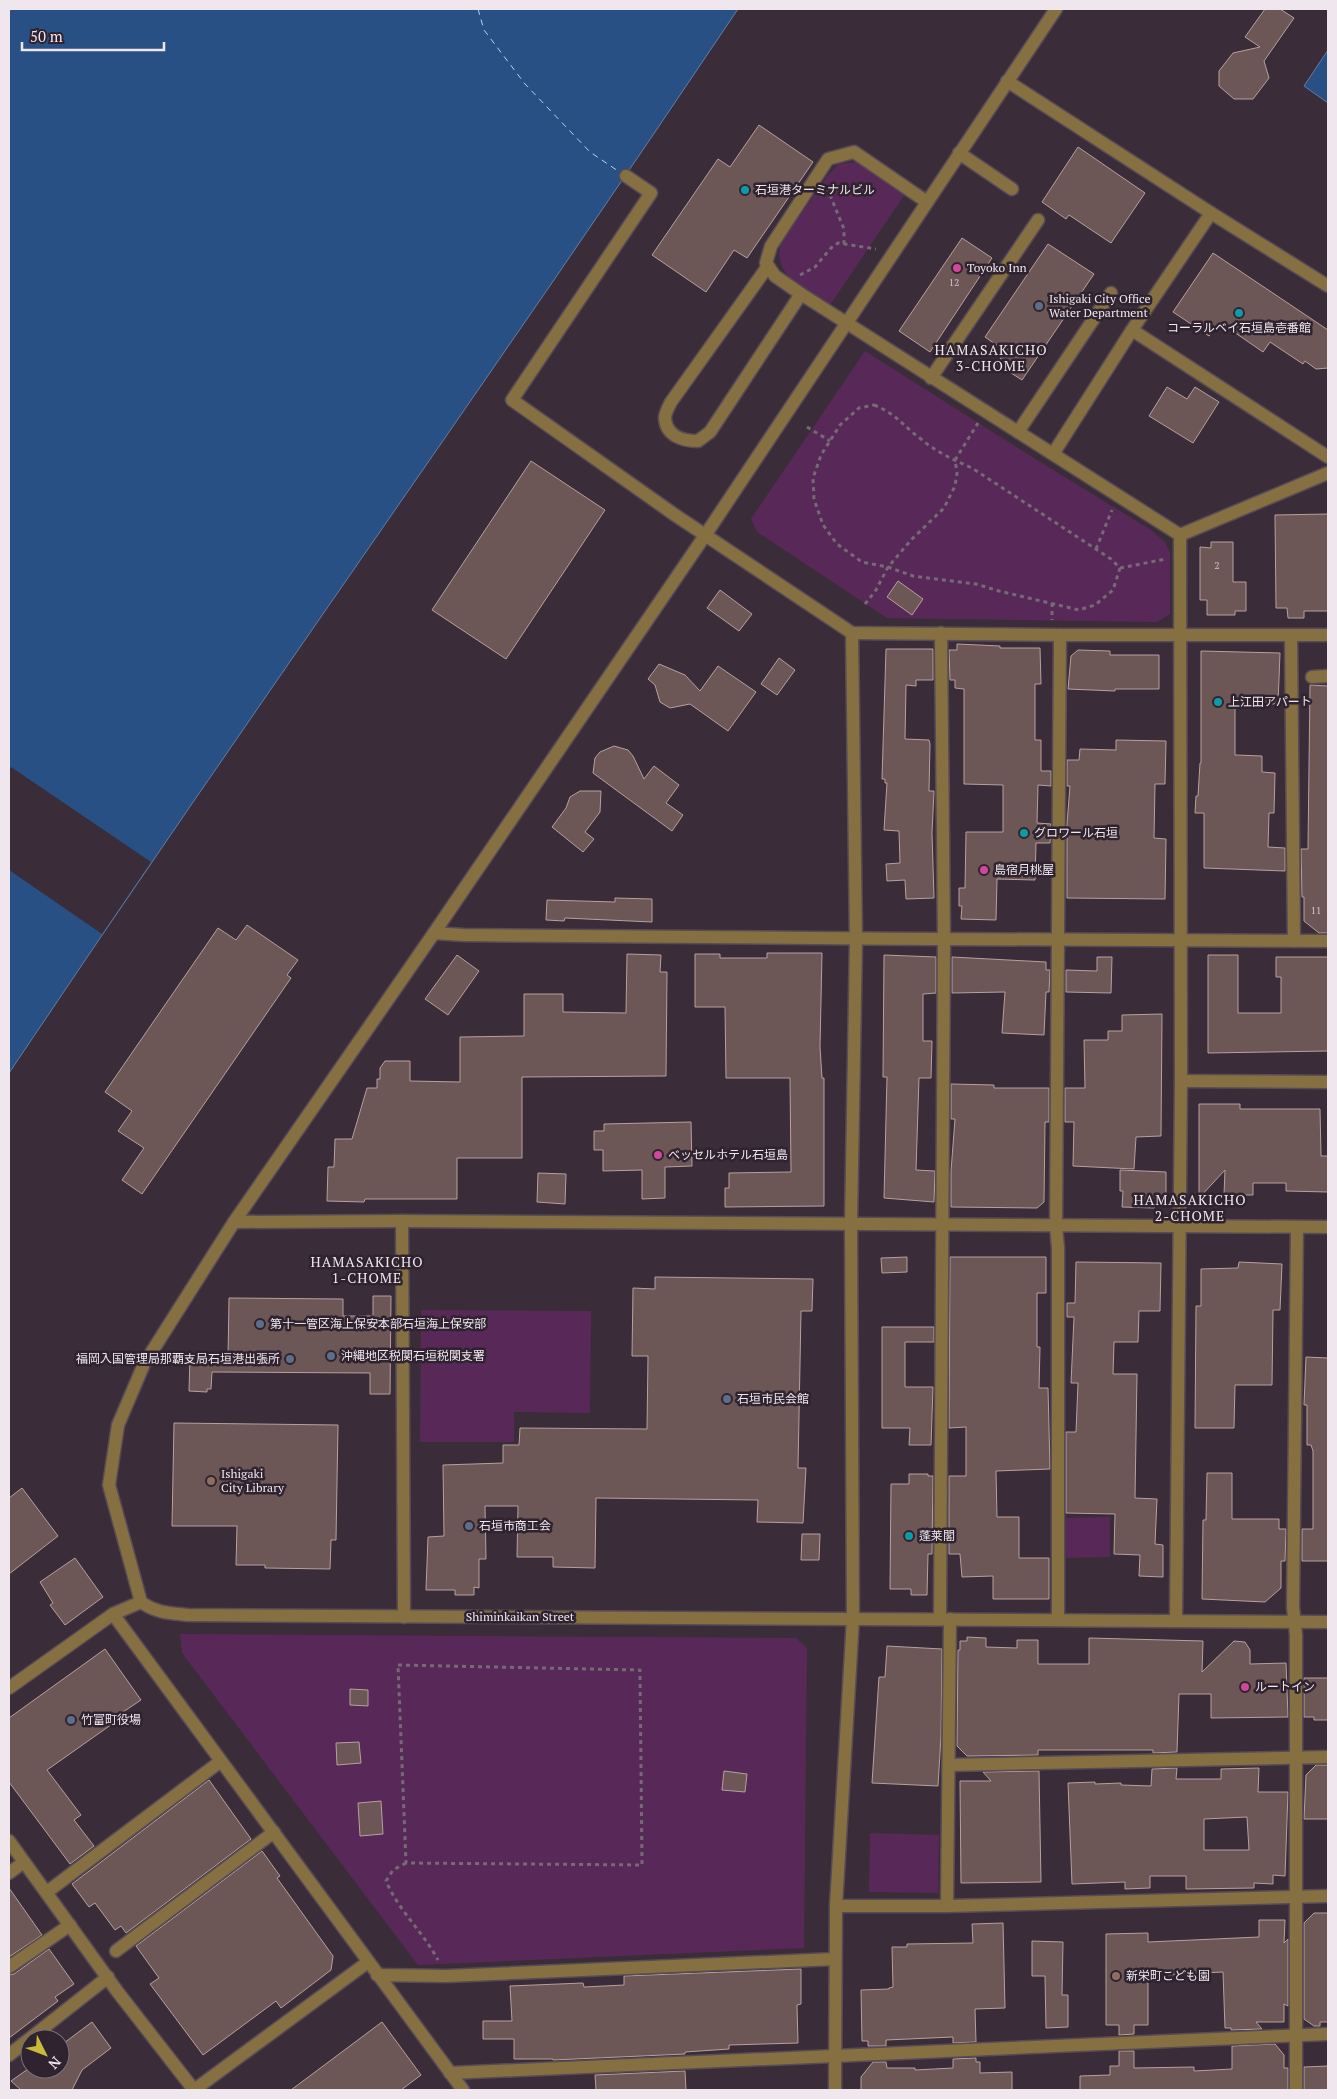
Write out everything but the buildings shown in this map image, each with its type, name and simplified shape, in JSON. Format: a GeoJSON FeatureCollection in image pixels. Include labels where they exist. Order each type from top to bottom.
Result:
{"type":"FeatureCollection","features":[{"type":"Feature","properties":{"kind":"street"},"geometry":{"type":"LineString","coordinates":[[9,1688],[113,1614],[141,1602],[109,1485],[118,1425],[144,1364],[234,1222],[706,534],[1056,9]]}},
{"type":"Feature","properties":{"kind":"street"},"geometry":{"type":"LineString","coordinates":[[1007,81],[1328,286]]}},
{"type":"Feature","properties":{"kind":"street"},"geometry":{"type":"LineString","coordinates":[[927,202],[854,152],[828,159],[771,246],[766,263],[775,276],[801,294],[1180,535]]}},
{"type":"Feature","properties":{"kind":"street"},"geometry":{"type":"LineString","coordinates":[[959,154],[1012,190]]}},
{"type":"Feature","properties":{"kind":"street"},"geometry":{"type":"LineString","coordinates":[[626,176],[651,193],[512,400],[675,515],[852,633],[1328,635]]}},
{"type":"Feature","properties":{"kind":"street"},"geometry":{"type":"LineString","coordinates":[[1053,454],[1132,330],[1211,213]]}},
{"type":"Feature","properties":{"kind":"street"},"geometry":{"type":"LineString","coordinates":[[931,378],[1038,220]]}},
{"type":"Feature","properties":{"kind":"street"},"geometry":{"type":"LineString","coordinates":[[768,266],[671,402],[665,417],[669,432],[683,441],[698,441],[710,432],[801,294]]}},
{"type":"Feature","properties":{"kind":"street"},"geometry":{"type":"LineString","coordinates":[[1018,432],[1111,293]]}},
{"type":"Feature","properties":{"kind":"street"},"geometry":{"type":"LineString","coordinates":[[1132,330],[1328,457]]}},
{"type":"Feature","properties":{"kind":"street"},"geometry":{"type":"LineString","coordinates":[[1180,535],[1328,473]]}},
{"type":"Feature","properties":{"kind":"street"},"geometry":{"type":"LineString","coordinates":[[1176,1620],[1181,1081],[1180,535]]}},
{"type":"Feature","properties":{"kind":"street"},"geometry":{"type":"LineString","coordinates":[[835,2090],[836,1906],[853,1618],[850,1225],[856,940],[852,633]]}},
{"type":"Feature","properties":{"kind":"street"},"geometry":{"type":"LineString","coordinates":[[941,633],[944,939],[941,1225],[945,1619],[949,1765],[947,1906]]}},
{"type":"Feature","properties":{"kind":"street"},"geometry":{"type":"LineString","coordinates":[[1058,1620],[1058,1248],[1056,1226],[1060,635]]}},
{"type":"Feature","properties":{"kind":"street"},"geometry":{"type":"LineString","coordinates":[[1291,635],[1294,941]]}},
{"type":"Feature","properties":{"kind":"street"},"geometry":{"type":"LineString","coordinates":[[1312,677],[1328,676]]}},
{"type":"Feature","properties":{"kind":"street"},"geometry":{"type":"LineString","coordinates":[[434,933],[463,935],[856,940],[944,939],[1058,942],[1180,940],[1328,941]]}},
{"type":"Feature","properties":{"kind":"street"},"geometry":{"type":"LineString","coordinates":[[1181,1081],[1328,1082]]}},
{"type":"Feature","properties":{"kind":"street"},"geometry":{"type":"LineString","coordinates":[[234,1222],[402,1220],[850,1225],[1328,1227]]}},
{"type":"Feature","properties":{"kind":"street"},"geometry":{"type":"LineString","coordinates":[[402,1220],[404,1617]]}},
{"type":"Feature","properties":{"kind":"street"},"geometry":{"type":"LineString","coordinates":[[1296,2090],[1295,1897],[1297,1758],[1295,1622],[1293,1606],[1297,1227]]}},
{"type":"Feature","properties":{"kind":"street","name":"Shiminkaikan Street"},"geometry":{"type":"LineString","coordinates":[[141,1602],[152,1610],[188,1615],[1328,1622]]}},
{"type":"Feature","properties":{"kind":"street"},"geometry":{"type":"LineString","coordinates":[[113,1614],[463,2090]]}},
{"type":"Feature","properties":{"kind":"street"},"geometry":{"type":"LineString","coordinates":[[949,1765],[1328,1757]]}},
{"type":"Feature","properties":{"kind":"street"},"geometry":{"type":"LineString","coordinates":[[47,1892],[221,1761]]}},
{"type":"Feature","properties":{"kind":"street"},"geometry":{"type":"LineString","coordinates":[[116,1950],[274,1832]]}},
{"type":"Feature","properties":{"kind":"street"},"geometry":{"type":"LineString","coordinates":[[9,1841],[108,1977],[194,2090],[368,1962]]}},
{"type":"Feature","properties":{"kind":"street"},"geometry":{"type":"LineString","coordinates":[[9,1873],[24,1862]]}},
{"type":"Feature","properties":{"kind":"street"},"geometry":{"type":"LineString","coordinates":[[836,1906],[947,1906],[1328,1896]]}},
{"type":"Feature","properties":{"kind":"street"},"geometry":{"type":"LineString","coordinates":[[9,1967],[70,1925]]}},
{"type":"Feature","properties":{"kind":"street"},"geometry":{"type":"LineString","coordinates":[[377,1975],[447,1976],[835,1959]]}},
{"type":"Feature","properties":{"kind":"street"},"geometry":{"type":"LineString","coordinates":[[9,2055],[108,1977]]}},
{"type":"Feature","properties":{"kind":"street"},"geometry":{"type":"LineString","coordinates":[[450,2073],[1328,2034]]}},
{"type":"Feature","properties":{"kind":"path"},"geometry":{"type":"LineString","coordinates":[[829,185],[830,195],[844,229],[844,244]]}},
{"type":"Feature","properties":{"kind":"path"},"geometry":{"type":"LineString","coordinates":[[792,280],[815,267],[831,248],[838,243],[876,249]]}},
{"type":"Feature","properties":{"kind":"path"},"geometry":{"type":"LineString","coordinates":[[874,405],[886,410],[903,422],[920,439],[972,468],[1111,559],[1120,568],[1112,590],[1095,605],[1078,610],[976,584],[913,576],[888,567],[862,562],[837,544],[823,525],[814,499],[813,478],[821,455],[840,425],[858,408],[874,405]]}},
{"type":"Feature","properties":{"kind":"path"},"geometry":{"type":"LineString","coordinates":[[865,604],[876,590],[888,567],[912,539],[944,508],[956,486],[955,460],[978,422]]}},
{"type":"Feature","properties":{"kind":"path"},"geometry":{"type":"LineString","coordinates":[[807,427],[830,441]]}},
{"type":"Feature","properties":{"kind":"path"},"geometry":{"type":"LineString","coordinates":[[1096,549],[1114,506]]}},
{"type":"Feature","properties":{"kind":"path"},"geometry":{"type":"LineString","coordinates":[[1120,568],[1170,558]]}},
{"type":"Feature","properties":{"kind":"path"},"geometry":{"type":"LineString","coordinates":[[1052,603],[1052,622]]}},
{"type":"Feature","properties":{"kind":"path"},"geometry":{"type":"LineString","coordinates":[[406,1864],[398,1665],[640,1670],[642,1865],[406,1864],[393,1870],[386,1881],[394,1899],[431,1947],[447,1976]]}},
{"type":"Feature","properties":{"kind":"shaded area"},"geometry":{"type":"Polygon","coordinates":[[[858,162],[905,194],[830,305],[802,288],[787,274],[779,256],[780,244],[828,175],[839,164],[858,162]]]}},
{"type":"Feature","properties":{"kind":"shaded area"},"geometry":{"type":"Polygon","coordinates":[[[865,351],[1151,530],[1165,542],[1170,553],[1170,614],[1157,622],[887,618],[757,532],[751,519],[865,351]]]}},
{"type":"Feature","properties":{"kind":"shaded area"},"geometry":{"type":"Polygon","coordinates":[[[421,1310],[591,1311],[590,1413],[514,1412],[514,1442],[420,1442],[421,1310]]]}},
{"type":"Feature","properties":{"kind":"shaded area"},"geometry":{"type":"Polygon","coordinates":[[[1110,1517],[1110,1557],[1066,1558],[1066,1518],[1110,1517]]]}},
{"type":"Feature","properties":{"kind":"shaded area"},"geometry":{"type":"Polygon","coordinates":[[[180,1634],[796,1638],[807,1648],[804,1948],[418,1965],[182,1653],[180,1634]]]}},
{"type":"Feature","properties":{"kind":"shaded area"},"geometry":{"type":"Polygon","coordinates":[[[870,1833],[939,1835],[938,1893],[869,1892],[870,1833]]]}},
{"type":"Feature","properties":{"kind":"water"},"geometry":{"type":"Polygon","coordinates":[[[9,9],[738,9],[557,276],[190,806],[9,1073],[9,9]]]}},
{"type":"Feature","properties":{"kind":"water"},"geometry":{"type":"Polygon","coordinates":[[[1328,50],[1328,103],[1304,86],[1328,50]]]}},
{"type":"Feature","properties":{"kind":"pier"},"geometry":{"type":"Polygon","coordinates":[[[11,767],[151,862],[102,934],[9,870],[9,770],[11,767]]]}},
{"type":"Feature","properties":{"kind":"ferry route"},"geometry":{"type":"LineString","coordinates":[[478,9],[484,30],[525,84],[590,152],[621,173]]}},
{"type":"Feature","properties":{"kind":"place","name":"石垣港ターミナルビル"},"geometry":{"type":"Point","coordinates":[745,190]}},
{"type":"Feature","properties":{"kind":"place","name":"Toyoko Inn"},"geometry":{"type":"Point","coordinates":[957,268]}},
{"type":"Feature","properties":{"kind":"place","name":"Ishigaki City Office Water Department"},"geometry":{"type":"Point","coordinates":[1039,306]}},
{"type":"Feature","properties":{"kind":"place","name":"コーラルベイ石垣島壱番館"},"geometry":{"type":"Point","coordinates":[1239,313]}},
{"type":"Feature","properties":{"kind":"place","name":"上江田アパート"},"geometry":{"type":"Point","coordinates":[1218,702]}},
{"type":"Feature","properties":{"kind":"place","name":"グロワール石垣"},"geometry":{"type":"Point","coordinates":[1024,833]}},
{"type":"Feature","properties":{"kind":"place","name":"島宿月桃屋"},"geometry":{"type":"Point","coordinates":[984,870]}},
{"type":"Feature","properties":{"kind":"place","name":"ベッセルホテル石垣島"},"geometry":{"type":"Point","coordinates":[658,1155]}},
{"type":"Feature","properties":{"kind":"place","name":"第十一管区海上保安本部石垣海上保安部"},"geometry":{"type":"Point","coordinates":[260,1324]}},
{"type":"Feature","properties":{"kind":"place","name":"沖縄地区税関石垣税関支署"},"geometry":{"type":"Point","coordinates":[331,1356]}},
{"type":"Feature","properties":{"kind":"place","name":"福岡入国管理局那覇支局石垣港出張所"},"geometry":{"type":"Point","coordinates":[290,1359]}},
{"type":"Feature","properties":{"kind":"place","name":"石垣市民会館"},"geometry":{"type":"Point","coordinates":[727,1399]}},
{"type":"Feature","properties":{"kind":"place","name":"Ishigaki City Library"},"geometry":{"type":"Point","coordinates":[211,1481]}},
{"type":"Feature","properties":{"kind":"place","name":"石垣市商工会"},"geometry":{"type":"Point","coordinates":[469,1526]}},
{"type":"Feature","properties":{"kind":"place","name":"蓬莱閣"},"geometry":{"type":"Point","coordinates":[909,1536]}},
{"type":"Feature","properties":{"kind":"place","name":"ルートイン"},"geometry":{"type":"Point","coordinates":[1245,1687]}},
{"type":"Feature","properties":{"kind":"place","name":"竹富町役場"},"geometry":{"type":"Point","coordinates":[71,1720]}},
{"type":"Feature","properties":{"kind":"place","name":"新栄町こども園"},"geometry":{"type":"Point","coordinates":[1116,1976]}},
{"type":"Feature","properties":{"kind":"district","name":"HAMASAKICHO 3-CHOME"},"geometry":{"type":"Point","coordinates":[991,358]}},
{"type":"Feature","properties":{"kind":"district","name":"HAMASAKICHO 2-CHOME"},"geometry":{"type":"Point","coordinates":[1190,1208]}},
{"type":"Feature","properties":{"kind":"district","name":"HAMASAKICHO 1-CHOME"},"geometry":{"type":"Point","coordinates":[367,1270]}}]}
